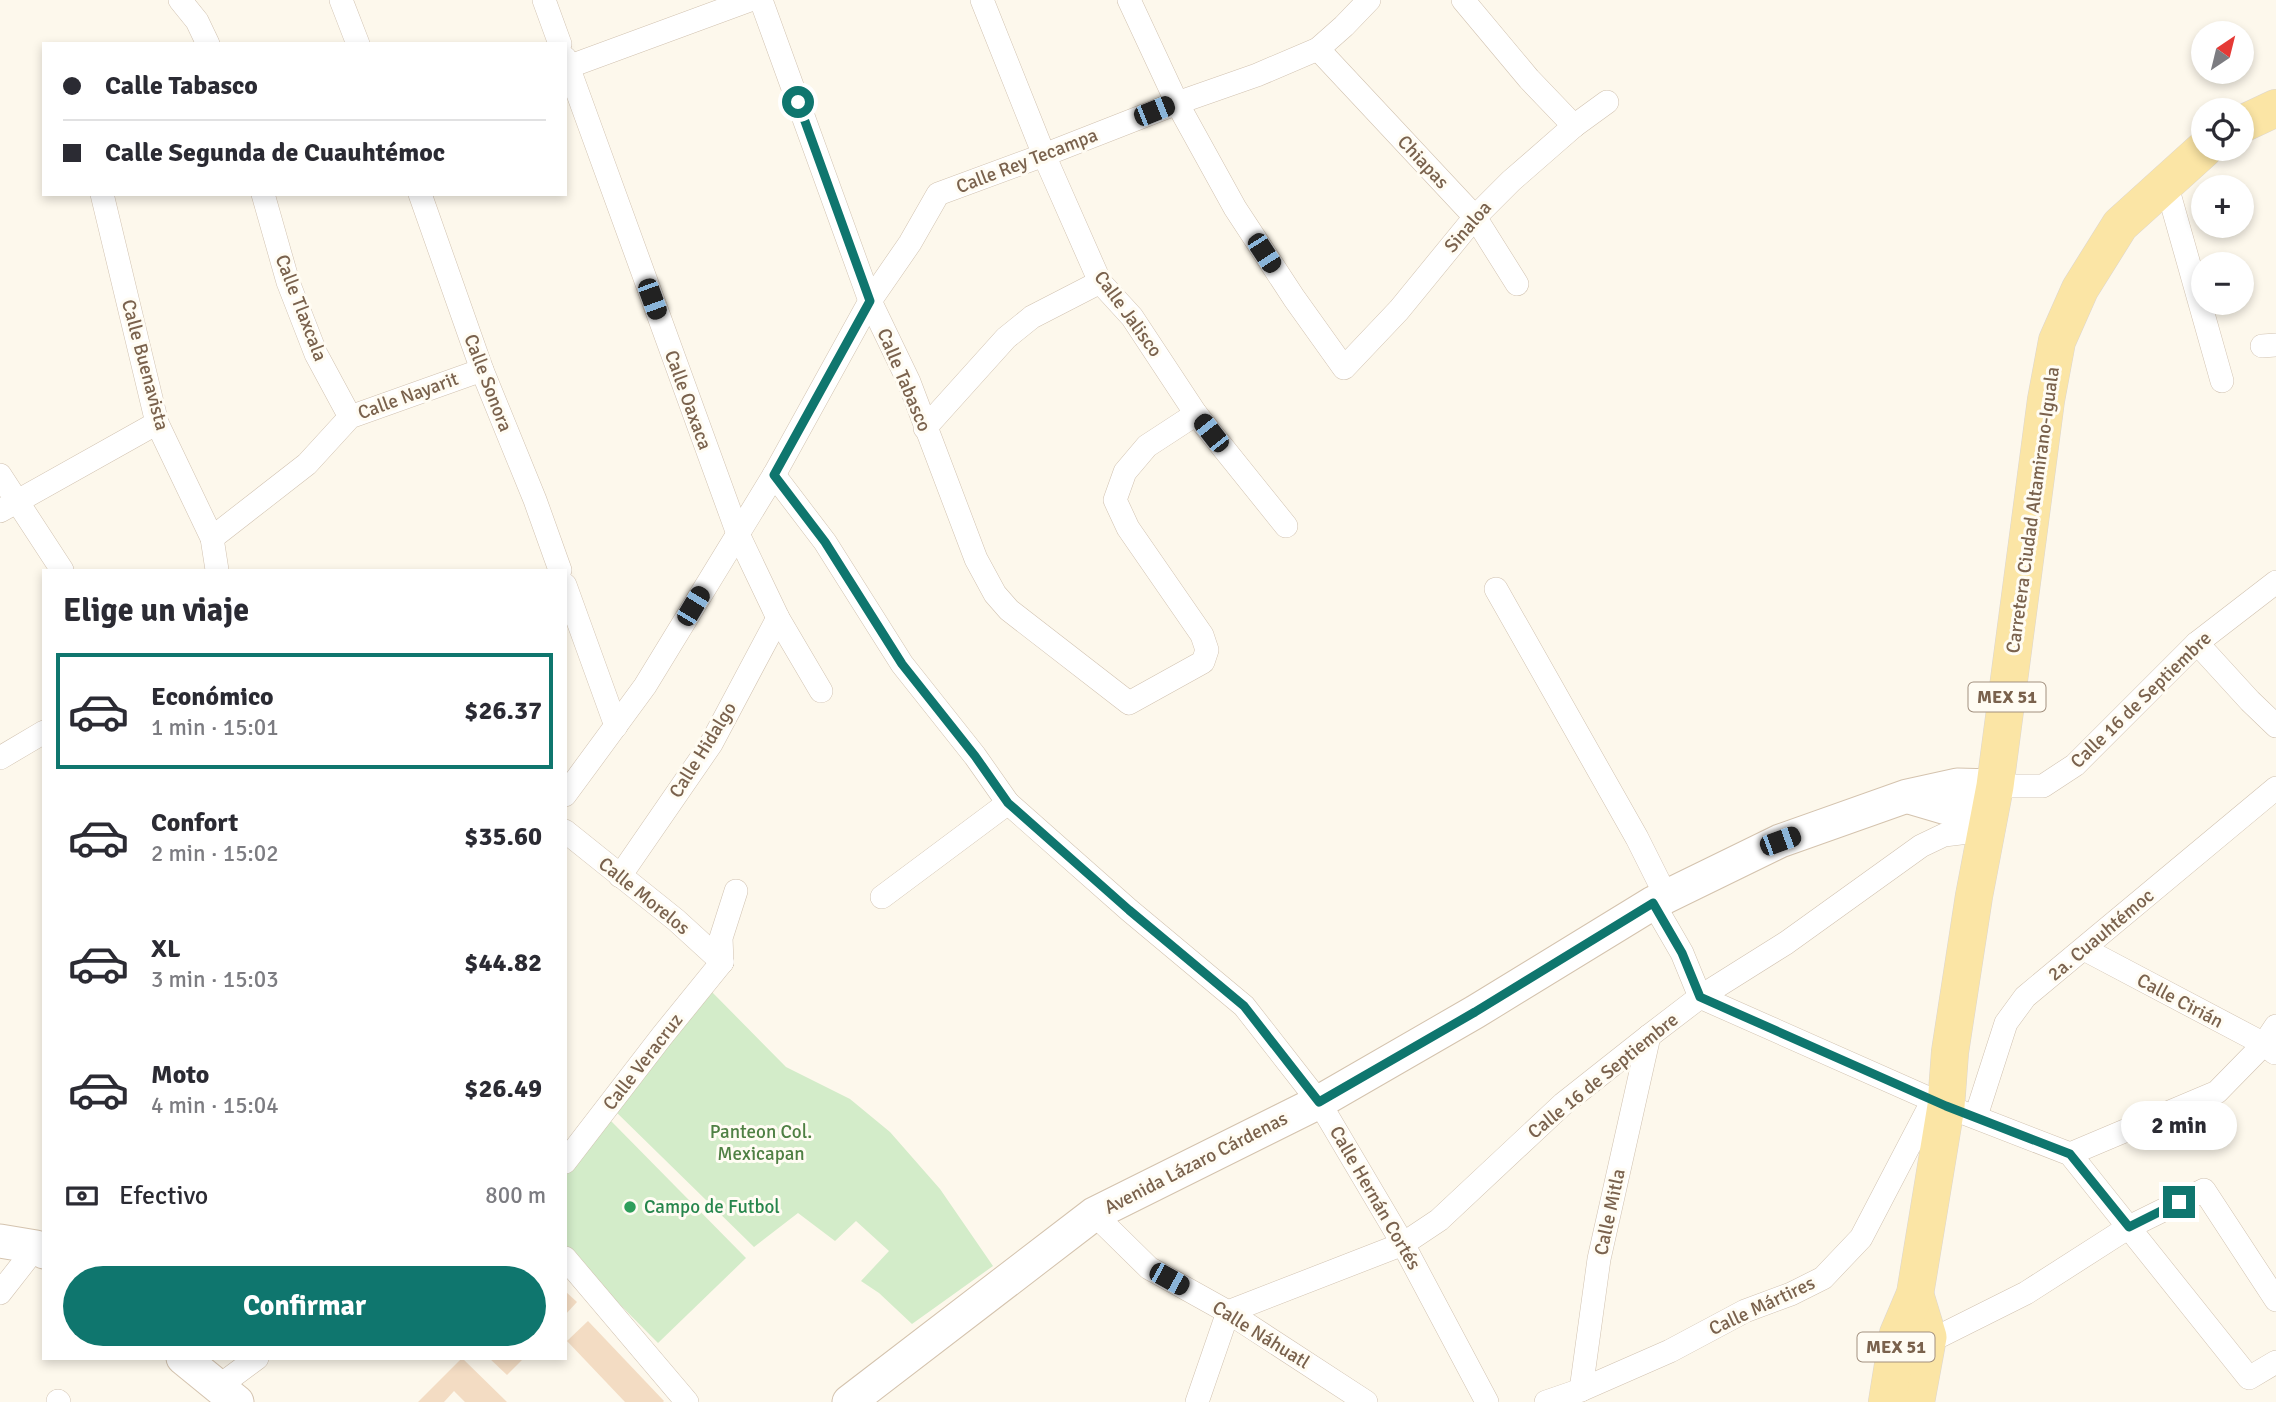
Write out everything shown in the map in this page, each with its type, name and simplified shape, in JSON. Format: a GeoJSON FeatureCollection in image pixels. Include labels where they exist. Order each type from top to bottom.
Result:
{"type":"FeatureCollection","features":[{"type":"Feature","properties":{"kind":"main road"},"geometry":{"type":"LineString","coordinates":[[2254,118],[2276,108]]}},
{"type":"Feature","properties":{"kind":"main road","name":"Carretera Ciudad Altamirano-Iguala"},"geometry":{"type":"LineString","coordinates":[[1916,1402],[1913,1335],[1915,1294],[1952,1107],[1950,1052],[1989,812],[2046,400],[2057,341],[2080,289],[2120,226],[2191,161]]}},
{"type":"Feature","properties":{"kind":"main road","name":"Avenida Lázaro Cárdenas"},"geometry":{"type":"LineString","coordinates":[[849,1402],[1094,1214],[1319,1102],[1660,900],[1780,841],[1907,796],[1989,812]]}},
{"type":"Feature","properties":{"kind":"main road"},"geometry":{"type":"LineString","coordinates":[[0,1241],[40,1250]]}},
{"type":"Feature","properties":{"kind":"main road","name":"Carretera Ciudad Altamirano-Iguala"},"geometry":{"type":"LineString","coordinates":[[1886,1402],[1913,1335]]}},
{"type":"Feature","properties":{"kind":"main road"},"geometry":{"type":"LineString","coordinates":[[185,1360],[227,1394]]}},
{"type":"Feature","properties":{"kind":"street"},"geometry":{"type":"LineString","coordinates":[[180,0],[197,21],[207,42]]}},
{"type":"Feature","properties":{"kind":"street"},"geometry":{"type":"LineString","coordinates":[[341,0],[353,42]]}},
{"type":"Feature","properties":{"kind":"street"},"geometry":{"type":"LineString","coordinates":[[544,0],[559,42]]}},
{"type":"Feature","properties":{"kind":"street"},"geometry":{"type":"LineString","coordinates":[[567,64],[750,0]]}},
{"type":"Feature","properties":{"kind":"street","name":"Calle Tabasco"},"geometry":{"type":"LineString","coordinates":[[761,0],[870,301],[909,382],[976,559],[995,594],[1009,610],[1129,703],[1203,662],[1207,650],[1202,635],[1128,528],[1115,500],[1125,472],[1147,446],[1196,414]]}},
{"type":"Feature","properties":{"kind":"street","name":"Calle Jalisco"},"geometry":{"type":"LineString","coordinates":[[982,0],[1044,155],[1100,282],[1132,317],[1196,414],[1286,526]]}},
{"type":"Feature","properties":{"kind":"street"},"geometry":{"type":"LineString","coordinates":[[1129,0],[1177,103]]}},
{"type":"Feature","properties":{"kind":"street","name":"Calle Rey Tecampa"},"geometry":{"type":"LineString","coordinates":[[567,792],[645,685],[774,475],[870,301],[910,243],[938,194],[1257,75],[1318,49],[1368,0]]}},
{"type":"Feature","properties":{"kind":"street"},"geometry":{"type":"LineString","coordinates":[[1463,0],[1574,126]]}},
{"type":"Feature","properties":{"kind":"street","name":"Chiapas"},"geometry":{"type":"LineString","coordinates":[[1318,49],[1475,217],[1517,284]]}},
{"type":"Feature","properties":{"kind":"street","name":"Calle Oaxaca"},"geometry":{"type":"LineString","coordinates":[[567,67],[738,534],[778,618],[821,691]]}},
{"type":"Feature","properties":{"kind":"street","name":"Sinaloa"},"geometry":{"type":"LineString","coordinates":[[1177,103],[1234,208],[1344,368],[1399,310],[1475,217],[1511,181],[1606,102]]}},
{"type":"Feature","properties":{"kind":"street"},"geometry":{"type":"LineString","coordinates":[[2166,183],[2222,381]]}},
{"type":"Feature","properties":{"kind":"street","name":"Calle Buenavista"},"geometry":{"type":"LineString","coordinates":[[102,196],[157,423],[212,538],[217,569]]}},
{"type":"Feature","properties":{"kind":"street","name":"Calle Tlaxcala"},"geometry":{"type":"LineString","coordinates":[[264,196],[288,282],[317,354],[350,417]]}},
{"type":"Feature","properties":{"kind":"street","name":"Calle Sonora"},"geometry":{"type":"LineString","coordinates":[[421,196],[481,370],[535,500],[560,569]]}},
{"type":"Feature","properties":{"kind":"street"},"geometry":{"type":"LineString","coordinates":[[925,428],[1006,338],[1032,317],[1100,282]]}},
{"type":"Feature","properties":{"kind":"street","name":"Calle Nayarit"},"geometry":{"type":"LineString","coordinates":[[212,538],[307,464],[350,417],[481,370]]}},
{"type":"Feature","properties":{"kind":"street"},"geometry":{"type":"LineString","coordinates":[[8,506],[157,423]]}},
{"type":"Feature","properties":{"kind":"street"},"geometry":{"type":"LineString","coordinates":[[0,475],[8,506],[61,569]]}},
{"type":"Feature","properties":{"kind":"street","name":"Calle Hernán Cortés"},"geometry":{"type":"LineString","coordinates":[[774,475],[825,542],[902,664],[975,756],[1008,803],[1129,910],[1244,1006],[1319,1102],[1404,1244],[1487,1402]]}},
{"type":"Feature","properties":{"kind":"street","name":"Calle 16 de Septiembre"},"geometry":{"type":"LineString","coordinates":[[1228,1312],[1404,1244],[1439,1220],[1563,1104],[1700,997],[1786,943],[1921,846],[2043,786],[2076,765],[2197,643],[2276,582]]}},
{"type":"Feature","properties":{"kind":"street"},"geometry":{"type":"LineString","coordinates":[[1496,589],[1637,838],[1700,997],[1952,1107],[2070,1154],[2249,1378],[2276,1362]]}},
{"type":"Feature","properties":{"kind":"street"},"geometry":{"type":"LineString","coordinates":[[567,591],[616,726]]}},
{"type":"Feature","properties":{"kind":"street","name":"Calle Hidalgo"},"geometry":{"type":"LineString","coordinates":[[620,877],[711,744],[778,618]]}},
{"type":"Feature","properties":{"kind":"street"},"geometry":{"type":"LineString","coordinates":[[2197,643],[2276,726]]}},
{"type":"Feature","properties":{"kind":"street"},"geometry":{"type":"LineString","coordinates":[[0,758],[42,733]]}},
{"type":"Feature","properties":{"kind":"street","name":"2a. Cuauhtémoc"},"geometry":{"type":"LineString","coordinates":[[1952,1107],[2013,1011],[2025,997],[2276,788]]}},
{"type":"Feature","properties":{"kind":"street"},"geometry":{"type":"LineString","coordinates":[[882,897],[1008,803]]}},
{"type":"Feature","properties":{"kind":"street","name":"Calle Morelos"},"geometry":{"type":"LineString","coordinates":[[567,833],[676,920],[722,962]]}},
{"type":"Feature","properties":{"kind":"street"},"geometry":{"type":"LineString","coordinates":[[722,962],[721,938],[736,891]]}},
{"type":"Feature","properties":{"kind":"street","name":"Calle Cirián"},"geometry":{"type":"LineString","coordinates":[[2084,949],[2272,1041]]}},
{"type":"Feature","properties":{"kind":"street","name":"Calle Veracruz"},"geometry":{"type":"LineString","coordinates":[[567,1159],[722,962]]}},
{"type":"Feature","properties":{"kind":"street","name":"Calle Mitla"},"geometry":{"type":"LineString","coordinates":[[1581,1391],[1599,1259],[1649,1036]]}},
{"type":"Feature","properties":{"kind":"street"},"geometry":{"type":"LineString","coordinates":[[2070,1154],[2217,1092],[2272,1041]]}},
{"type":"Feature","properties":{"kind":"street","name":"Calle Mártires"},"geometry":{"type":"LineString","coordinates":[[1546,1402],[1581,1391],[1670,1351],[1745,1311],[1791,1294],[1822,1278],[1861,1238],[1952,1107]]}},
{"type":"Feature","properties":{"kind":"street"},"geometry":{"type":"LineString","coordinates":[[1913,1335],[1940,1336],[2026,1293],[2129,1227],[2204,1190],[2276,1300]]}},
{"type":"Feature","properties":{"kind":"street","name":"Calle Náhuatl"},"geometry":{"type":"LineString","coordinates":[[1094,1214],[1149,1268],[1228,1312],[1366,1402]]}},
{"type":"Feature","properties":{"kind":"street"},"geometry":{"type":"LineString","coordinates":[[0,1293],[40,1250]]}},
{"type":"Feature","properties":{"kind":"street"},"geometry":{"type":"LineString","coordinates":[[567,1260],[687,1402]]}},
{"type":"Feature","properties":{"kind":"street"},"geometry":{"type":"LineString","coordinates":[[1197,1402],[1228,1312]]}},
{"type":"Feature","properties":{"kind":"street"},"geometry":{"type":"LineString","coordinates":[[227,1394],[255,1360]]}},
{"type":"Feature","properties":{"kind":"green space","name":"Panteon Col. Mexicapan"},"geometry":{"type":"Polygon","coordinates":[[[710,990],[786,1067],[850,1099],[890,1132],[940,1189],[993,1266],[912,1324],[879,1293],[861,1281],[889,1251],[856,1221],[835,1241],[798,1213],[754,1247],[613,1109],[710,990]]]}},
{"type":"Feature","properties":{"kind":"green space","name":"Campo de Futbol"},"geometry":{"type":"Polygon","coordinates":[[[611,1121],[746,1258],[658,1343],[567,1251],[567,1163],[611,1121]]]}},
{"type":"Feature","properties":{"kind":"building"},"geometry":{"type":"Polygon","coordinates":[[[567,1293],[577,1302],[567,1313],[567,1293]]]}},
{"type":"Feature","properties":{"kind":"building"},"geometry":{"type":"Polygon","coordinates":[[[588,1321],[663,1402],[625,1402],[567,1341],[588,1321]]]}},
{"type":"Feature","properties":{"kind":"building"},"geometry":{"type":"Polygon","coordinates":[[[460,1360],[464,1360],[507,1402],[465,1402],[454,1391],[444,1402],[418,1402],[460,1360]]]}},
{"type":"Feature","properties":{"kind":"building"},"geometry":{"type":"Polygon","coordinates":[[[491,1360],[522,1360],[507,1375],[491,1360]]]}},
{"type":"Feature","properties":{"kind":"place","name":"Campo de Futbol"},"geometry":{"type":"Point","coordinates":[630,1207]}},
{"type":"Feature","properties":{"kind":"route"},"geometry":{"type":"LineString","coordinates":[[798,102],[870,301],[774,475],[825,542],[902,664],[975,756],[1008,803],[1129,910],[1244,1006],[1319,1102],[1475,1012],[1653,903],[1682,953],[1700,997],[1946,1106],[2070,1154],[2129,1227],[2179,1202]]}}]}
